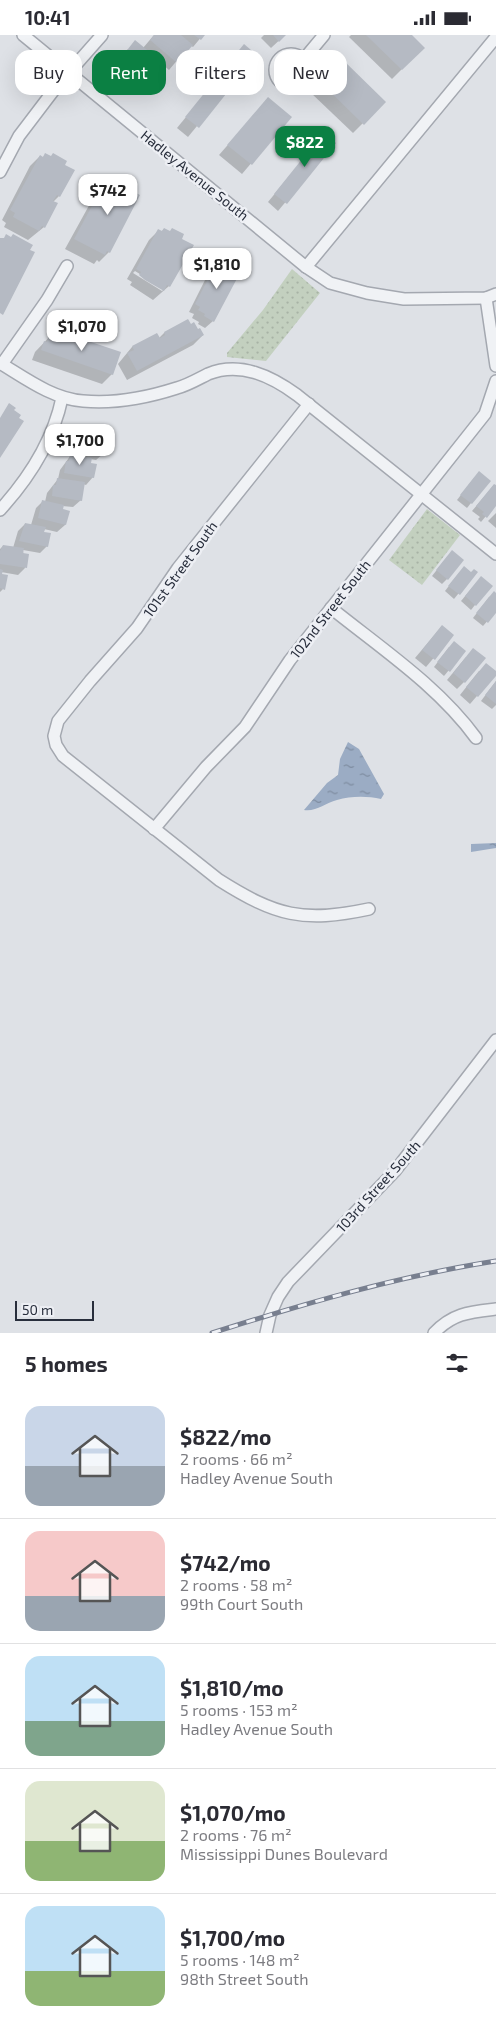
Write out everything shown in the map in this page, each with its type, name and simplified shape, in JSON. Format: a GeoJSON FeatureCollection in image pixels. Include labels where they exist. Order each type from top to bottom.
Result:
{"type":"FeatureCollection","features":[{"type":"Feature","properties":{"kind":"street","name":"Hadley Avenue South"},"geometry":{"type":"LineString","coordinates":[[23,35],[41,50]]}},
{"type":"Feature","properties":{"kind":"street"},"geometry":{"type":"LineString","coordinates":[[82,57],[102,35]]}},
{"type":"Feature","properties":{"kind":"street"},"geometry":{"type":"LineString","coordinates":[[312,50],[324,35]]}},
{"type":"Feature","properties":{"kind":"street"},"geometry":{"type":"LineString","coordinates":[[306,267],[496,37]]}},
{"type":"Feature","properties":{"kind":"street","name":"Hadley Avenue South"},"geometry":{"type":"LineString","coordinates":[[82,84],[306,267],[330,283],[404,299],[491,296]]}},
{"type":"Feature","properties":{"kind":"street"},"geometry":{"type":"LineString","coordinates":[[0,171],[3,154],[51,95]]}},
{"type":"Feature","properties":{"kind":"street"},"geometry":{"type":"LineString","coordinates":[[67,266],[47,300],[1,363],[62,397],[82,401],[143,399],[179,388],[209,374],[223,370],[261,373],[279,381],[309,404],[496,555]]}},
{"type":"Feature","properties":{"kind":"street"},"geometry":{"type":"LineString","coordinates":[[491,296],[496,366]]}},
{"type":"Feature","properties":{"kind":"street","name":"102nd Street South"},"geometry":{"type":"LineString","coordinates":[[154,829],[206,767],[245,727],[290,660],[485,414],[496,381]]}},
{"type":"Feature","properties":{"kind":"street"},"geometry":{"type":"LineString","coordinates":[[0,510],[25,481],[48,443],[58,417],[62,397]]}},
{"type":"Feature","properties":{"kind":"street","name":"101st Street South"},"geometry":{"type":"LineString","coordinates":[[154,829],[63,756],[56,745],[54,736],[58,721],[137,628],[178,568],[309,404]]}},
{"type":"Feature","properties":{"kind":"street"},"geometry":{"type":"LineString","coordinates":[[331,608],[441,696],[459,715],[476,738]]}},
{"type":"Feature","properties":{"kind":"street"},"geometry":{"type":"LineString","coordinates":[[154,829],[219,881],[244,896],[275,910],[298,916],[330,916],[370,909]]}},
{"type":"Feature","properties":{"kind":"street","name":"103rd Street South"},"geometry":{"type":"LineString","coordinates":[[266,1333],[270,1315],[278,1297],[288,1282],[395,1171],[496,1040]]}},
{"type":"Feature","properties":{"kind":"street"},"geometry":{"type":"LineString","coordinates":[[434,1333],[443,1324],[463,1313],[496,1309]]}},
{"type":"Feature","properties":{"kind":"green space"},"geometry":{"type":"Polygon","coordinates":[[[292,269],[320,293],[266,361],[227,357],[227,353],[263,310],[292,269]]]}},
{"type":"Feature","properties":{"kind":"green space"},"geometry":{"type":"Polygon","coordinates":[[[427,509],[460,535],[422,585],[389,560],[427,509]]]}},
{"type":"Feature","properties":{"kind":"water"},"geometry":{"type":"Polygon","coordinates":[[[348,742],[359,749],[384,794],[381,799],[365,797],[348,798],[333,801],[313,810],[304,810],[327,783],[338,775],[340,759],[348,742]]]}},
{"type":"Feature","properties":{"kind":"water"},"geometry":{"type":"Polygon","coordinates":[[[496,843],[496,848],[471,852],[471,844],[496,843]]]}},
{"type":"Feature","properties":{"kind":"building"},"geometry":{"type":"Polygon","coordinates":[[[154,35],[181,35],[193,45],[189,50],[176,50],[176,62],[166,54],[166,50],[162,50],[150,40],[154,35]]]}},
{"type":"Feature","properties":{"kind":"building"},"geometry":{"type":"Polygon","coordinates":[[[194,35],[205,35],[201,40],[194,35]]]}},
{"type":"Feature","properties":{"kind":"building"},"geometry":{"type":"Polygon","coordinates":[[[273,35],[286,35],[279,42],[273,35]]]}},
{"type":"Feature","properties":{"kind":"building"},"geometry":{"type":"Polygon","coordinates":[[[366,35],[412,35],[425,48],[402,70],[366,35]]]}},
{"type":"Feature","properties":{"kind":"building"},"geometry":{"type":"Polygon","coordinates":[[[135,40],[147,50],[127,50],[135,40]]]}},
{"type":"Feature","properties":{"kind":"building"},"geometry":{"type":"Polygon","coordinates":[[[244,44],[251,50],[239,50],[244,44]]]}},
{"type":"Feature","properties":{"kind":"building"},"geometry":{"type":"Polygon","coordinates":[[[347,64],[386,102],[364,125],[333,95],[347,95],[347,64]]]}},
{"type":"Feature","properties":{"kind":"building"},"geometry":{"type":"Polygon","coordinates":[[[203,95],[225,95],[199,128],[185,117],[203,95]]]}},
{"type":"Feature","properties":{"kind":"building"},"geometry":{"type":"Polygon","coordinates":[[[268,97],[292,117],[252,165],[227,145],[268,97]]]}},
{"type":"Feature","properties":{"kind":"building"},"geometry":{"type":"Polygon","coordinates":[[[323,133],[336,143],[287,204],[274,194],[323,133]]]}},
{"type":"Feature","properties":{"kind":"building"},"geometry":{"type":"Polygon","coordinates":[[[45,153],[51,156],[53,153],[67,161],[65,165],[75,170],[60,197],[57,195],[53,201],[58,203],[45,228],[42,226],[39,231],[13,217],[15,213],[10,210],[40,155],[43,157],[45,153]]]}},
{"type":"Feature","properties":{"kind":"building"},"geometry":{"type":"Polygon","coordinates":[[[118,177],[132,185],[130,190],[140,195],[110,253],[107,251],[105,255],[74,239],[106,180],[109,181],[111,178],[116,181],[118,177]]]}},
{"type":"Feature","properties":{"kind":"building"},"geometry":{"type":"Polygon","coordinates":[[[164,228],[170,231],[172,228],[184,234],[182,239],[194,245],[170,287],[167,285],[164,291],[145,280],[139,275],[141,272],[136,269],[158,229],[162,231],[164,228]]]}},
{"type":"Feature","properties":{"kind":"building"},"geometry":{"type":"Polygon","coordinates":[[[6,234],[11,237],[13,234],[33,245],[30,250],[35,252],[3,315],[0,313],[0,238],[4,238],[6,234]]]}},
{"type":"Feature","properties":{"kind":"building"},"geometry":{"type":"Polygon","coordinates":[[[222,263],[229,266],[231,263],[242,269],[214,322],[204,316],[205,314],[198,310],[200,307],[195,304],[216,264],[220,266],[222,263]]]}},
{"type":"Feature","properties":{"kind":"building"},"geometry":{"type":"Polygon","coordinates":[[[188,319],[191,324],[194,322],[198,329],[200,328],[204,335],[137,371],[127,353],[134,350],[132,346],[157,333],[160,338],[165,335],[164,332],[188,319]]]}},
{"type":"Feature","properties":{"kind":"building"},"geometry":{"type":"Polygon","coordinates":[[[55,330],[121,352],[113,375],[41,350],[44,341],[47,342],[49,335],[53,336],[55,330]]]}},
{"type":"Feature","properties":{"kind":"building"},"geometry":{"type":"Polygon","coordinates":[[[9,403],[16,408],[14,410],[21,415],[19,418],[24,421],[0,458],[0,418],[9,403]]]}},
{"type":"Feature","properties":{"kind":"building"},"geometry":{"type":"Polygon","coordinates":[[[80,430],[102,434],[102,439],[108,440],[105,454],[76,448],[80,430]]]}},
{"type":"Feature","properties":{"kind":"building"},"geometry":{"type":"Polygon","coordinates":[[[70,454],[92,458],[91,463],[97,464],[94,478],[64,473],[66,461],[69,461],[70,454]]]}},
{"type":"Feature","properties":{"kind":"building"},"geometry":{"type":"Polygon","coordinates":[[[479,471],[491,481],[472,504],[460,495],[479,471]]]}},
{"type":"Feature","properties":{"kind":"building"},"geometry":{"type":"Polygon","coordinates":[[[57,478],[85,482],[82,501],[52,496],[53,485],[56,485],[57,478]]]}},
{"type":"Feature","properties":{"kind":"building"},"geometry":{"type":"Polygon","coordinates":[[[494,484],[496,485],[496,506],[487,518],[482,514],[484,512],[476,506],[494,484]]]}},
{"type":"Feature","properties":{"kind":"building"},"geometry":{"type":"Polygon","coordinates":[[[42,500],[64,505],[63,509],[70,511],[66,525],[38,518],[42,500]]]}},
{"type":"Feature","properties":{"kind":"building"},"geometry":{"type":"Polygon","coordinates":[[[25,523],[46,527],[44,532],[51,533],[48,547],[19,541],[25,523]]]}},
{"type":"Feature","properties":{"kind":"building"},"geometry":{"type":"Polygon","coordinates":[[[3,545],[24,548],[23,553],[29,554],[27,568],[0,564],[0,551],[3,545]]]}},
{"type":"Feature","properties":{"kind":"building"},"geometry":{"type":"Polygon","coordinates":[[[452,550],[464,560],[448,580],[436,570],[452,550]]]}},
{"type":"Feature","properties":{"kind":"building"},"geometry":{"type":"Polygon","coordinates":[[[464,566],[471,572],[474,569],[478,572],[460,595],[448,586],[464,566]]]}},
{"type":"Feature","properties":{"kind":"building"},"geometry":{"type":"Polygon","coordinates":[[[0,569],[3,570],[2,574],[8,575],[5,590],[0,588],[0,569]]]}},
{"type":"Feature","properties":{"kind":"building"},"geometry":{"type":"Polygon","coordinates":[[[481,576],[493,586],[476,606],[465,596],[481,576]]]}},
{"type":"Feature","properties":{"kind":"building"},"geometry":{"type":"Polygon","coordinates":[[[494,591],[496,593],[496,613],[488,623],[476,613],[494,591]]]}},
{"type":"Feature","properties":{"kind":"building"},"geometry":{"type":"Polygon","coordinates":[[[442,625],[454,635],[435,660],[422,650],[442,625]]]}},
{"type":"Feature","properties":{"kind":"building"},"geometry":{"type":"Polygon","coordinates":[[[454,641],[466,651],[450,672],[437,662],[454,641]]]}},
{"type":"Feature","properties":{"kind":"building"},"geometry":{"type":"Polygon","coordinates":[[[473,648],[486,658],[465,683],[453,673],[473,648]]]}},
{"type":"Feature","properties":{"kind":"building"},"geometry":{"type":"Polygon","coordinates":[[[486,663],[496,671],[496,676],[478,697],[466,687],[486,663]]]}},
{"type":"Feature","properties":{"kind":"building"},"geometry":{"type":"Polygon","coordinates":[[[496,681],[496,704],[485,695],[496,681]]]}},
{"type":"Feature","properties":{"kind":"railway"},"geometry":{"type":"LineString","coordinates":[[212,1333],[282,1311],[388,1282],[496,1261]]}}]}
